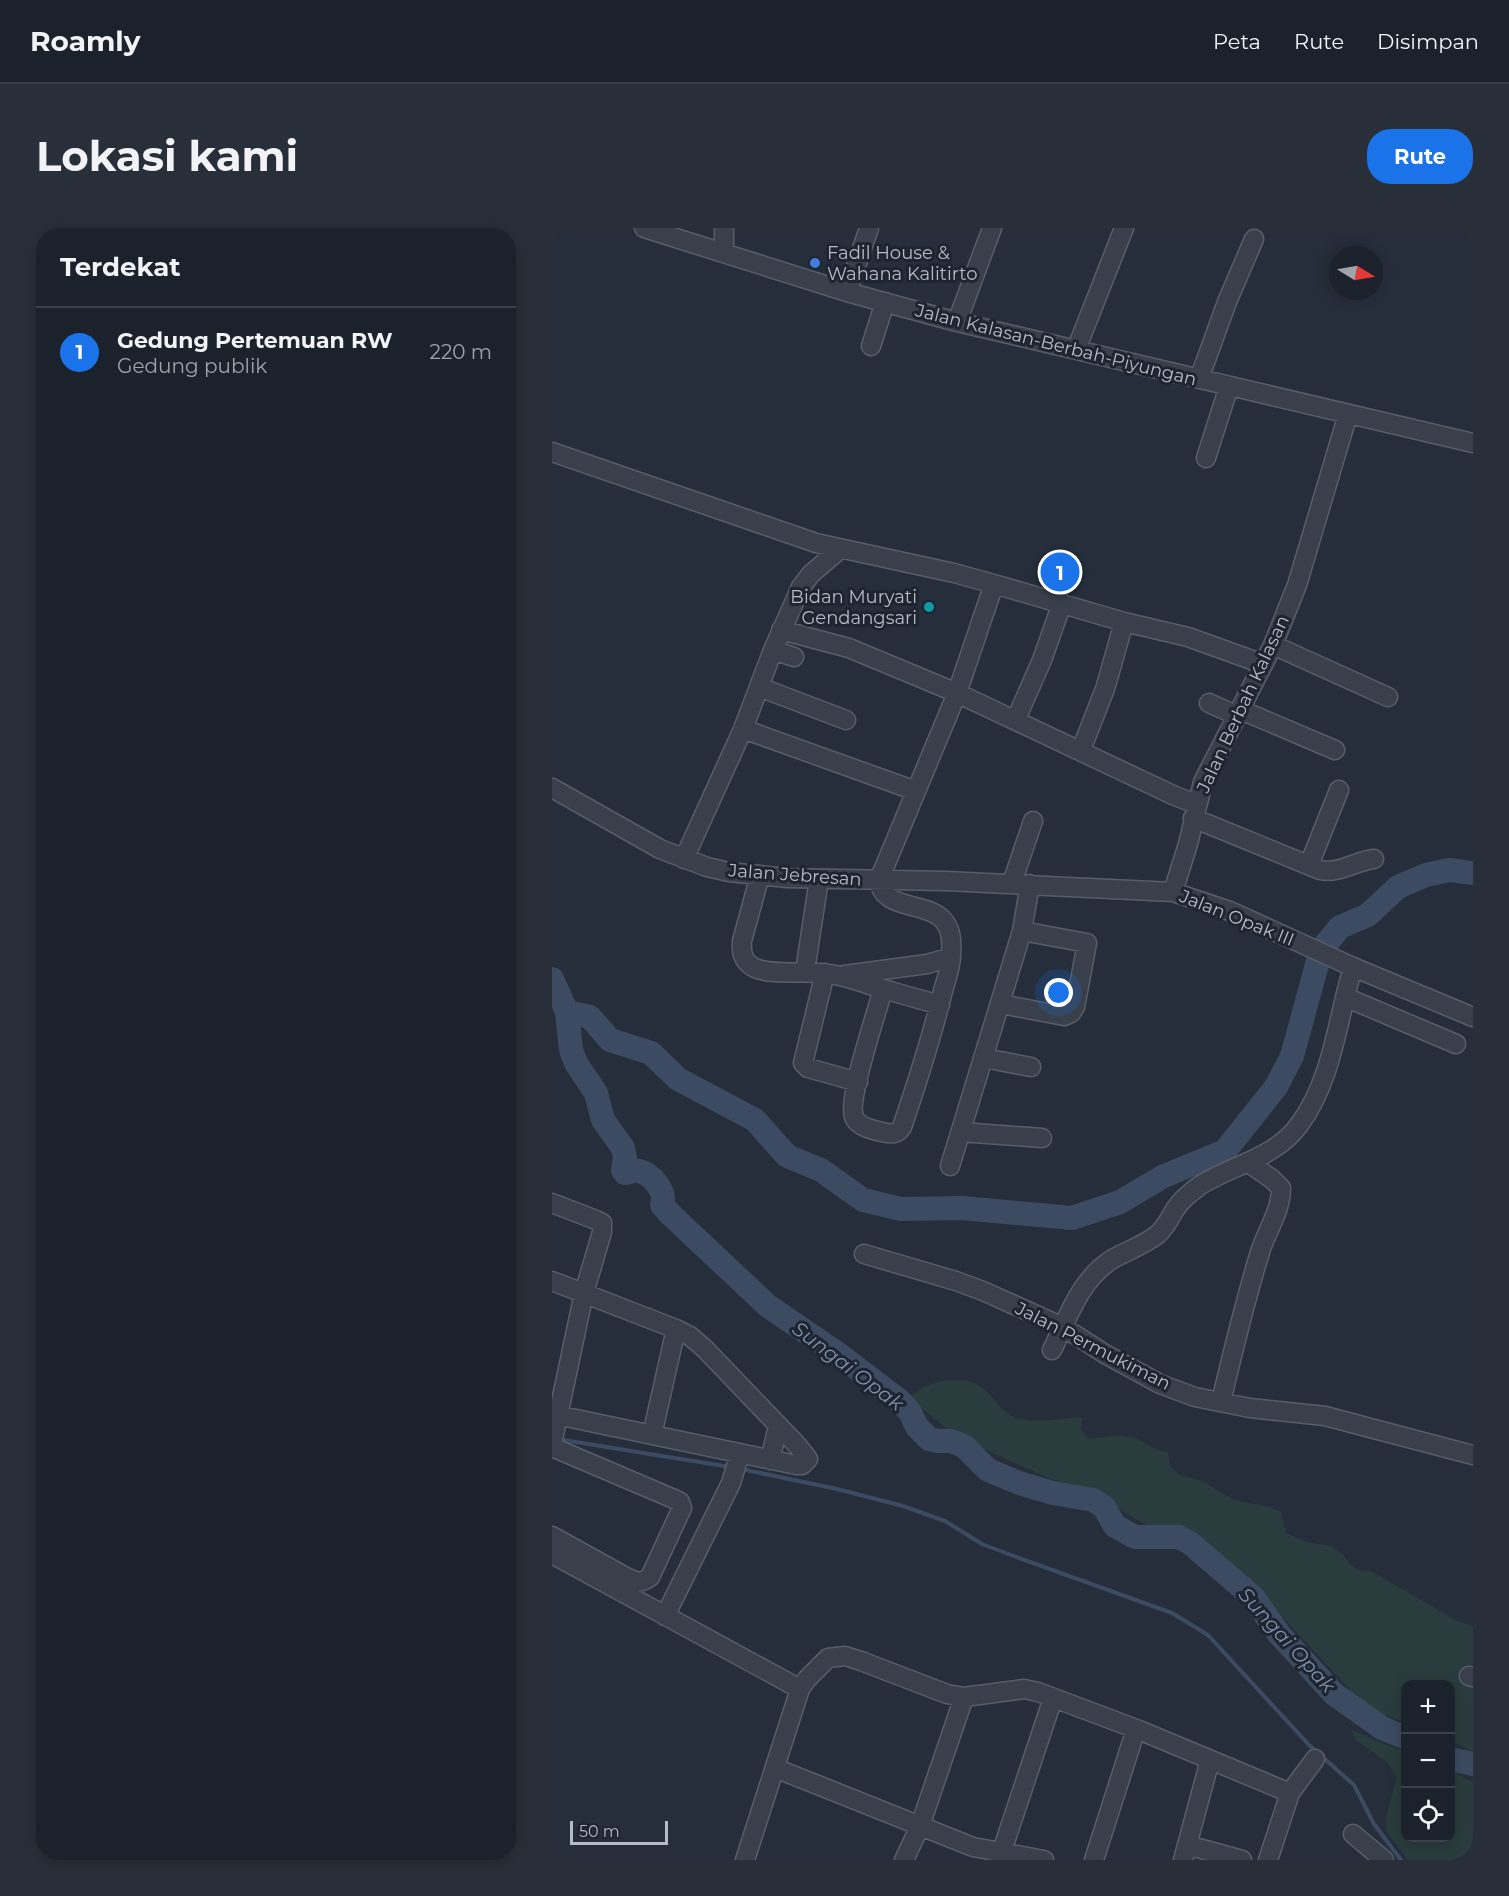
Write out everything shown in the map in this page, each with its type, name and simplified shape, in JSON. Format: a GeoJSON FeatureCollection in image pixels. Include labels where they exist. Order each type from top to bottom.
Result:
{"type":"FeatureCollection","features":[{"type":"Feature","properties":{"kind":"street","name":"Jalan Kalasan-Berbah-Piyungan"},"geometry":{"type":"LineString","coordinates":[[645,228],[847,292],[957,322],[1473,443]]}},
{"type":"Feature","properties":{"kind":"street"},"geometry":{"type":"LineString","coordinates":[[724,228],[724,253]]}},
{"type":"Feature","properties":{"kind":"street"},"geometry":{"type":"LineString","coordinates":[[847,292],[869,228]]}},
{"type":"Feature","properties":{"kind":"street"},"geometry":{"type":"LineString","coordinates":[[957,322],[992,228]]}},
{"type":"Feature","properties":{"kind":"street"},"geometry":{"type":"LineString","coordinates":[[1076,350],[1124,228]]}},
{"type":"Feature","properties":{"kind":"street"},"geometry":{"type":"LineString","coordinates":[[1199,379],[1227,302],[1254,239]]}},
{"type":"Feature","properties":{"kind":"street"},"geometry":{"type":"LineString","coordinates":[[871,346],[885,302]]}},
{"type":"Feature","properties":{"kind":"street"},"geometry":{"type":"LineString","coordinates":[[1206,458],[1229,386]]}},
{"type":"Feature","properties":{"kind":"street","name":"Jalan Berbah Kalasan"},"geometry":{"type":"LineString","coordinates":[[1173,892],[1188,844],[1203,782],[1273,645],[1297,585],[1348,414]]}},
{"type":"Feature","properties":{"kind":"street"},"geometry":{"type":"LineString","coordinates":[[552,452],[792,536],[839,550],[933,568],[994,584],[1124,622],[1188,637],[1263,664]]}},
{"type":"Feature","properties":{"kind":"street"},"geometry":{"type":"LineString","coordinates":[[684,859],[743,729],[773,650],[801,587],[811,574],[839,550]]}},
{"type":"Feature","properties":{"kind":"street"},"geometry":{"type":"LineString","coordinates":[[883,989],[853,1108],[855,1119],[863,1126],[892,1134],[900,1130],[940,1005],[951,957],[950,931],[941,918],[918,907],[890,899],[880,888],[879,879],[957,693],[994,584]]}},
{"type":"Feature","properties":{"kind":"street"},"geometry":{"type":"LineString","coordinates":[[1016,719],[1042,660],[1062,603]]}},
{"type":"Feature","properties":{"kind":"street"},"geometry":{"type":"LineString","coordinates":[[1081,750],[1104,689],[1124,622]]}},
{"type":"Feature","properties":{"kind":"street"},"geometry":{"type":"LineString","coordinates":[[782,630],[849,648],[1016,719],[1175,795],[1195,811],[1309,865],[1331,872],[1374,859]]}},
{"type":"Feature","properties":{"kind":"street"},"geometry":{"type":"LineString","coordinates":[[1273,645],[1388,697]]}},
{"type":"Feature","properties":{"kind":"street"},"geometry":{"type":"LineString","coordinates":[[773,650],[794,657]]}},
{"type":"Feature","properties":{"kind":"street"},"geometry":{"type":"LineString","coordinates":[[759,687],[846,720]]}},
{"type":"Feature","properties":{"kind":"street"},"geometry":{"type":"LineString","coordinates":[[1209,703],[1335,750]]}},
{"type":"Feature","properties":{"kind":"street"},"geometry":{"type":"LineString","coordinates":[[743,729],[916,791]]}},
{"type":"Feature","properties":{"kind":"street","name":"Jalan Jebresan"},"geometry":{"type":"LineString","coordinates":[[552,788],[660,849],[684,859],[729,872],[819,879],[879,879]]}},
{"type":"Feature","properties":{"kind":"street"},"geometry":{"type":"LineString","coordinates":[[1309,865],[1339,790]]}},
{"type":"Feature","properties":{"kind":"street"},"geometry":{"type":"LineString","coordinates":[[950,1167],[1022,932],[1021,884],[1033,821]]}},
{"type":"Feature","properties":{"kind":"street"},"geometry":{"type":"LineString","coordinates":[[760,875],[741,952],[744,960],[755,968],[833,975],[940,1005]]}},
{"type":"Feature","properties":{"kind":"street"},"geometry":{"type":"LineString","coordinates":[[805,972],[819,879]]}},
{"type":"Feature","properties":{"kind":"street","name":"Jalan Opak III"},"geometry":{"type":"LineString","coordinates":[[879,879],[1173,892],[1230,911],[1348,965],[1473,1017]]}},
{"type":"Feature","properties":{"kind":"street"},"geometry":{"type":"LineString","coordinates":[[1001,1004],[1064,1016],[1075,1008],[1087,943],[1022,932]]}},
{"type":"Feature","properties":{"kind":"street"},"geometry":{"type":"LineString","coordinates":[[833,975],[927,964],[951,957]]}},
{"type":"Feature","properties":{"kind":"street"},"geometry":{"type":"LineString","coordinates":[[1052,1350],[1083,1286],[1108,1262],[1160,1233],[1181,1202],[1200,1186],[1279,1146],[1298,1127],[1310,1110],[1332,1054],[1345,997],[1348,965]]}},
{"type":"Feature","properties":{"kind":"street"},"geometry":{"type":"LineString","coordinates":[[833,975],[803,1064],[808,1068],[858,1082]]}},
{"type":"Feature","properties":{"kind":"street"},"geometry":{"type":"LineString","coordinates":[[1345,997],[1456,1044]]}},
{"type":"Feature","properties":{"kind":"street"},"geometry":{"type":"LineString","coordinates":[[984,1058],[1030,1067]]}},
{"type":"Feature","properties":{"kind":"street"},"geometry":{"type":"LineString","coordinates":[[961,1132],[1042,1138]]}},
{"type":"Feature","properties":{"kind":"street"},"geometry":{"type":"LineString","coordinates":[[1221,1402],[1243,1310],[1262,1247],[1281,1199],[1281,1188],[1247,1162]]}},
{"type":"Feature","properties":{"kind":"street"},"geometry":{"type":"LineString","coordinates":[[552,1203],[602,1223],[602,1232],[584,1293],[554,1431]]}},
{"type":"Feature","properties":{"kind":"street","name":"Jalan Permukiman"},"geometry":{"type":"LineString","coordinates":[[864,1254],[956,1281],[1063,1327],[1105,1354],[1160,1384],[1195,1396],[1250,1408],[1324,1416],[1473,1455]]}},
{"type":"Feature","properties":{"kind":"street"},"geometry":{"type":"LineString","coordinates":[[552,1281],[690,1336],[805,1454],[807,1461],[802,1465],[770,1460],[738,1462],[652,1435],[554,1431]]}},
{"type":"Feature","properties":{"kind":"street"},"geometry":{"type":"LineString","coordinates":[[652,1435],[676,1329]]}},
{"type":"Feature","properties":{"kind":"street"},"geometry":{"type":"LineString","coordinates":[[770,1460],[778,1426]]}},
{"type":"Feature","properties":{"kind":"street"},"geometry":{"type":"LineString","coordinates":[[552,1536],[626,1577],[637,1582],[645,1581],[650,1577],[682,1508],[680,1502],[554,1431]]}},
{"type":"Feature","properties":{"kind":"street"},"geometry":{"type":"LineString","coordinates":[[665,1616],[738,1462]]}},
{"type":"Feature","properties":{"kind":"street"},"geometry":{"type":"LineString","coordinates":[[552,1554],[800,1689]]}},
{"type":"Feature","properties":{"kind":"street"},"geometry":{"type":"LineString","coordinates":[[745,1860],[800,1689],[828,1658],[845,1656],[947,1694],[964,1697],[1024,1689],[1136,1729],[1290,1794]]}},
{"type":"Feature","properties":{"kind":"street"},"geometry":{"type":"LineString","coordinates":[[904,1860],[920,1826],[964,1697]]}},
{"type":"Feature","properties":{"kind":"street"},"geometry":{"type":"LineString","coordinates":[[1001,1856],[1053,1698]]}},
{"type":"Feature","properties":{"kind":"street"},"geometry":{"type":"LineString","coordinates":[[1094,1860],[1136,1729]]}},
{"type":"Feature","properties":{"kind":"street"},"geometry":{"type":"LineString","coordinates":[[1268,1860],[1290,1794],[1315,1759]]}},
{"type":"Feature","properties":{"kind":"street"},"geometry":{"type":"LineString","coordinates":[[1210,1760],[1185,1852],[1242,1860]]}},
{"type":"Feature","properties":{"kind":"street"},"geometry":{"type":"LineString","coordinates":[[775,1768],[1001,1856],[1044,1860]]}},
{"type":"Feature","properties":{"kind":"street"},"geometry":{"type":"LineString","coordinates":[[1353,1834],[1384,1860]]}},
{"type":"Feature","properties":{"kind":"shaded area"},"geometry":{"type":"Polygon","coordinates":[[[944,1380],[976,1383],[1016,1418],[1039,1421],[1082,1417],[1081,1429],[1088,1439],[1131,1437],[1155,1449],[1168,1452],[1170,1466],[1180,1475],[1202,1481],[1234,1500],[1270,1507],[1281,1512],[1286,1533],[1307,1542],[1331,1546],[1342,1553],[1358,1570],[1370,1571],[1455,1620],[1473,1626],[1473,1752],[1455,1743],[1455,1680],[1401,1680],[1401,1721],[1366,1707],[1262,1593],[1083,1488],[1050,1479],[955,1436],[909,1397],[923,1387],[944,1380]]]}},
{"type":"Feature","properties":{"kind":"shaded area"},"geometry":{"type":"Polygon","coordinates":[[[1351,1730],[1401,1750],[1401,1842],[1455,1842],[1455,1773],[1473,1782],[1473,1860],[1408,1860],[1386,1831],[1386,1817],[1397,1777],[1387,1762],[1356,1740],[1351,1730]]]}},
{"type":"Feature","properties":{"kind":"waterway"},"geometry":{"type":"LineString","coordinates":[[567,1012],[590,1017],[610,1040],[651,1053],[678,1079],[755,1120],[787,1156],[821,1170],[863,1200],[901,1209],[962,1208],[1072,1218],[1120,1202],[1164,1176],[1225,1151],[1276,1087],[1292,1056],[1321,950],[1340,927],[1368,915],[1398,887],[1426,875],[1449,870],[1473,873]]}},
{"type":"Feature","properties":{"kind":"waterway","name":"Sungai Opak"},"geometry":{"type":"LineString","coordinates":[[552,979],[567,1012],[571,1050],[576,1063],[596,1093],[603,1120],[623,1148],[625,1158],[623,1170],[625,1173],[635,1170],[649,1176],[660,1189],[662,1205],[670,1214],[768,1306],[841,1356],[900,1401],[910,1412],[917,1427],[929,1439],[951,1441],[964,1446],[988,1470],[1019,1483],[1053,1493],[1093,1500],[1104,1507],[1115,1526],[1135,1537],[1179,1537],[1190,1543],[1253,1597],[1279,1634],[1334,1694],[1382,1728],[1401,1736]]}},
{"type":"Feature","properties":{"kind":"waterway"},"geometry":{"type":"LineString","coordinates":[[557,1439],[730,1467]]}},
{"type":"Feature","properties":{"kind":"waterway"},"geometry":{"type":"LineString","coordinates":[[741,1469],[837,1489],[903,1506],[945,1521],[982,1544],[1172,1613],[1208,1635],[1309,1745],[1354,1785],[1374,1824],[1401,1860]]}},
{"type":"Feature","properties":{"kind":"waterway","name":"Sungai Opak"},"geometry":{"type":"LineString","coordinates":[[1455,1760],[1473,1764]]}},
{"type":"Feature","properties":{"kind":"place","name":"Fadil House & Wahana Kalitirto"},"geometry":{"type":"Point","coordinates":[815,263]}},
{"type":"Feature","properties":{"kind":"place","name":"Gedung Pertemuan RW"},"geometry":{"type":"Point","coordinates":[1060,572]}},
{"type":"Feature","properties":{"kind":"place","name":"Bidan Muryati Gendangsari"},"geometry":{"type":"Point","coordinates":[929,607]}}]}
